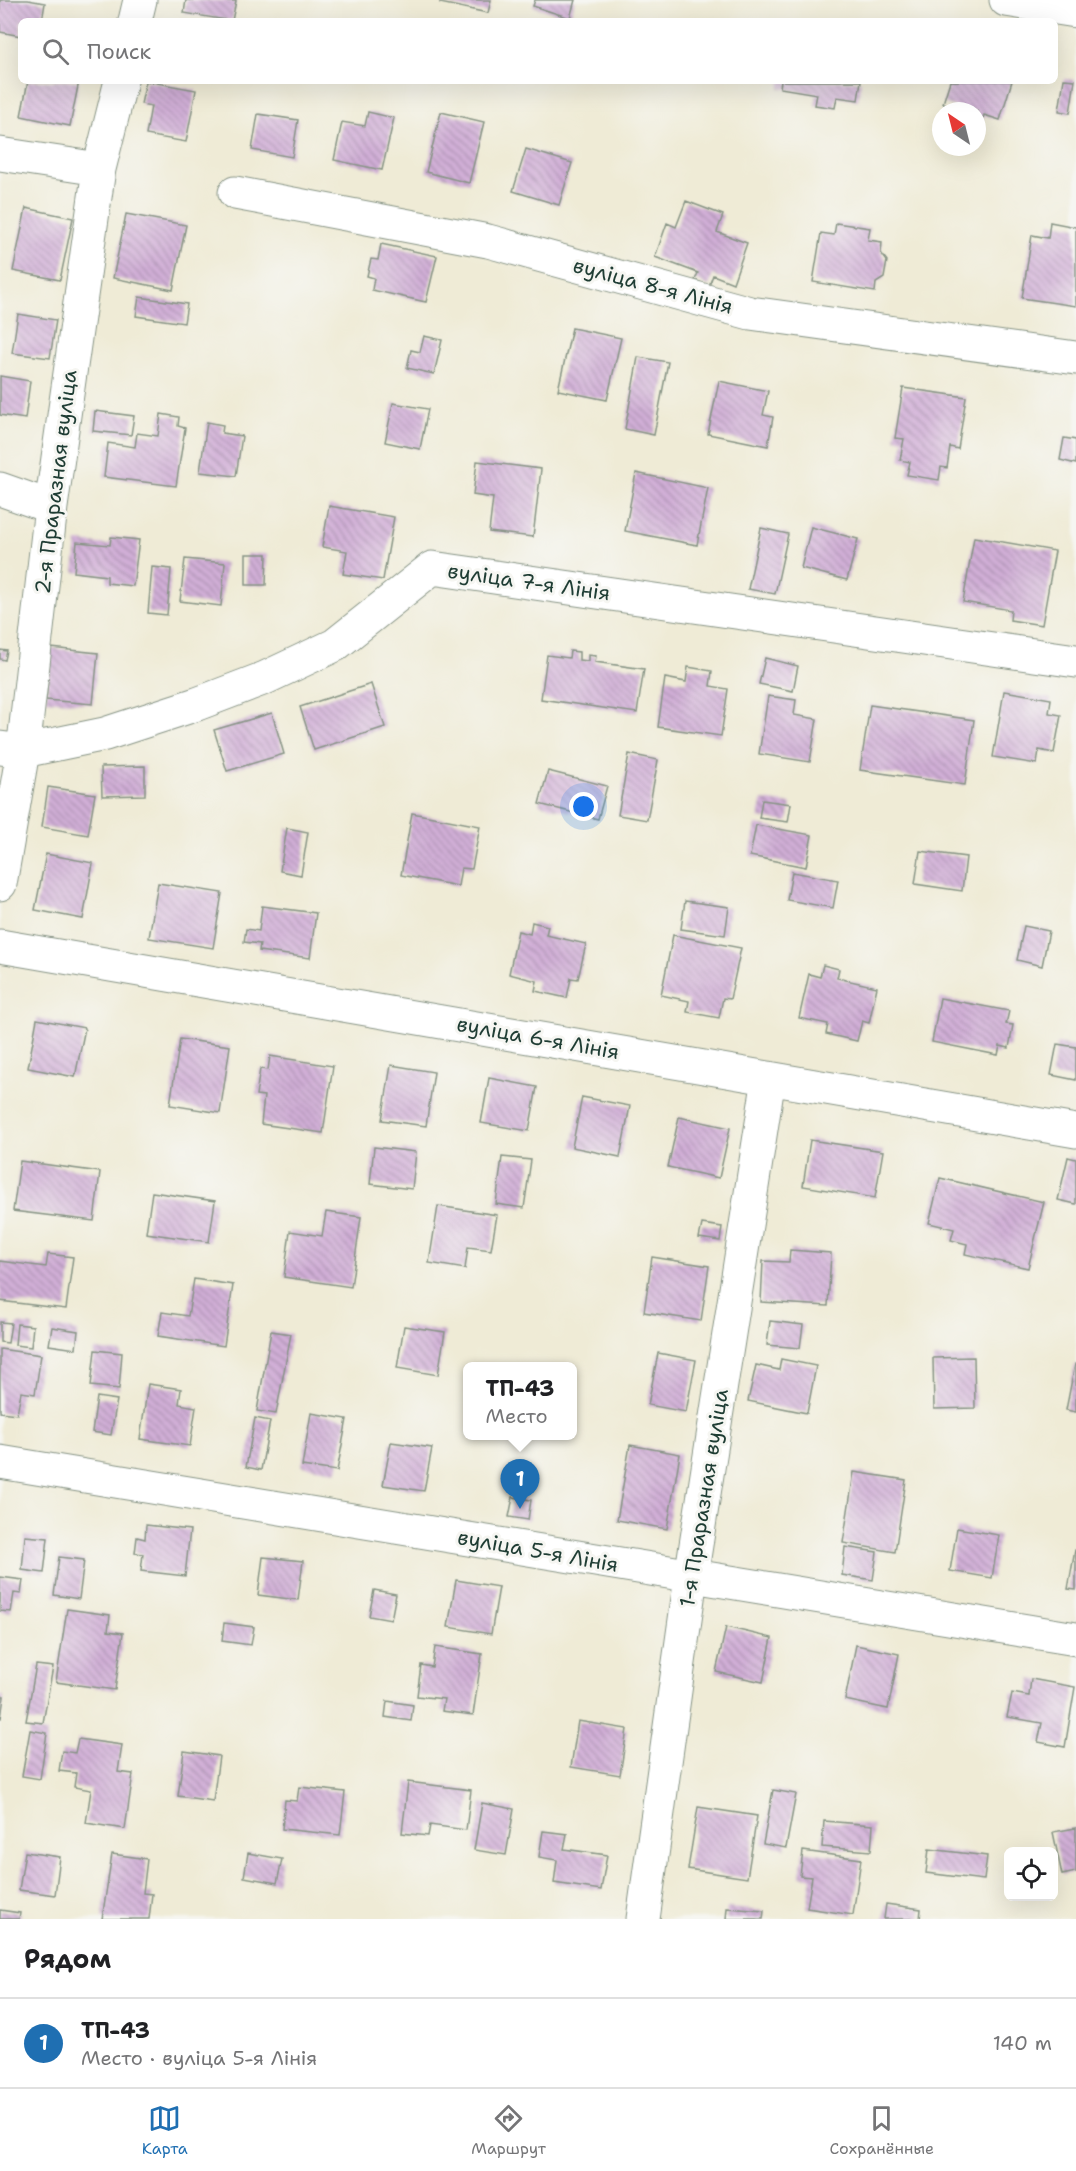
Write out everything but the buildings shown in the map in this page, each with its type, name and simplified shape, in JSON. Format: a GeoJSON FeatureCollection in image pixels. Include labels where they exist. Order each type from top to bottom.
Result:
{"type":"FeatureCollection","features":[{"type":"Feature","properties":{"kind":"street"},"geometry":{"type":"LineString","coordinates":[[136,18],[140,0]]}},
{"type":"Feature","properties":{"kind":"street"},"geometry":{"type":"LineString","coordinates":[[1006,0],[1076,11]]}},
{"type":"Feature","properties":{"kind":"street","name":"2-я Праразная вуліца"},"geometry":{"type":"LineString","coordinates":[[0,884],[12,749],[51,507],[99,169],[120,84]]}},
{"type":"Feature","properties":{"kind":"street"},"geometry":{"type":"LineString","coordinates":[[0,154],[99,169]]}},
{"type":"Feature","properties":{"kind":"street","name":"вуліца 8-я Лінія"},"geometry":{"type":"LineString","coordinates":[[235,193],[488,241],[750,313],[1076,358]]}},
{"type":"Feature","properties":{"kind":"street"},"geometry":{"type":"LineString","coordinates":[[0,489],[51,507]]}},
{"type":"Feature","properties":{"kind":"street","name":"вуліца 7-я Лінія"},"geometry":{"type":"LineString","coordinates":[[12,749],[105,734],[197,704],[265,678],[335,645],[432,568],[1076,661]]}},
{"type":"Feature","properties":{"kind":"street","name":"вуліца 6-я Лінія"},"geometry":{"type":"LineString","coordinates":[[0,946],[1076,1131]]}},
{"type":"Feature","properties":{"kind":"street","name":"1-я Праразная вуліца"},"geometry":{"type":"LineString","coordinates":[[643,1919],[691,1577],[769,1077]]}},
{"type":"Feature","properties":{"kind":"street","name":"вуліца 5-я Лінія"},"geometry":{"type":"LineString","coordinates":[[0,1462],[1076,1639]]}},
{"type":"Feature","properties":{"kind":"place","name":"ТП-43"},"geometry":{"type":"Point","coordinates":[520,1509]}}]}
